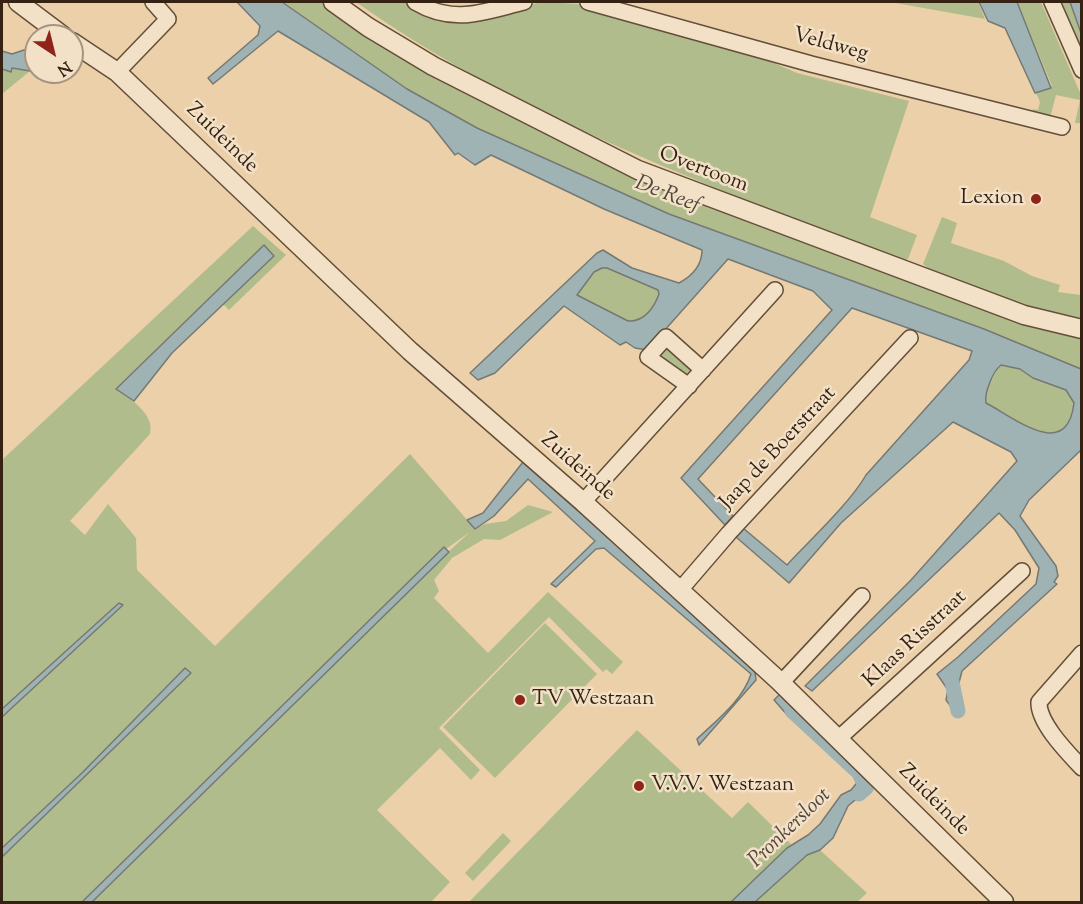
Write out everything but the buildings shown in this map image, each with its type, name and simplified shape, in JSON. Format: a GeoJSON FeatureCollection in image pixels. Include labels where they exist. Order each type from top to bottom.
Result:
{"type":"FeatureCollection","features":[{"type":"Feature","properties":{"kind":"street"},"geometry":{"type":"LineString","coordinates":[[18,2],[47,24]]}},
{"type":"Feature","properties":{"kind":"street"},"geometry":{"type":"LineString","coordinates":[[117,72],[168,18],[153,2]]}},
{"type":"Feature","properties":{"kind":"street","name":"Overtoom"},"geometry":{"type":"LineString","coordinates":[[333,2],[368,27],[433,66],[638,170],[1024,315],[1082,329]]}},
{"type":"Feature","properties":{"kind":"street"},"geometry":{"type":"LineString","coordinates":[[415,2],[428,9],[466,17],[524,2]]}},
{"type":"Feature","properties":{"kind":"street","name":"Veldweg"},"geometry":{"type":"LineString","coordinates":[[588,2],[811,64],[1062,127]]}},
{"type":"Feature","properties":{"kind":"street"},"geometry":{"type":"LineString","coordinates":[[1052,2],[1082,70]]}},
{"type":"Feature","properties":{"kind":"street","name":"Zuideinde"},"geometry":{"type":"LineString","coordinates":[[84,50],[117,72],[410,351],[583,502],[781,682],[1004,903]]}},
{"type":"Feature","properties":{"kind":"street"},"geometry":{"type":"LineString","coordinates":[[583,502],[775,290]]}},
{"type":"Feature","properties":{"kind":"street"},"geometry":{"type":"LineString","coordinates":[[689,386],[648,357],[666,337],[703,370]]}},
{"type":"Feature","properties":{"kind":"street","name":"Jaap de Boerstraat"},"geometry":{"type":"LineString","coordinates":[[681,590],[729,533],[910,338]]}},
{"type":"Feature","properties":{"kind":"street","name":"Klaas Risstraat"},"geometry":{"type":"LineString","coordinates":[[838,739],[1022,571]]}},
{"type":"Feature","properties":{"kind":"street"},"geometry":{"type":"LineString","coordinates":[[781,682],[861,596]]}},
{"type":"Feature","properties":{"kind":"street"},"geometry":{"type":"LineString","coordinates":[[1082,653],[1040,702],[1039,710],[1056,738],[1082,768]]}},
{"type":"Feature","properties":{"kind":"green space"},"geometry":{"type":"Polygon","coordinates":[[[282,2],[322,2],[363,33],[508,113],[1081,336],[1081,369],[984,329],[669,214],[477,128],[407,89],[282,2]]]}},
{"type":"Feature","properties":{"kind":"green space"},"geometry":{"type":"Polygon","coordinates":[[[356,2],[413,2],[429,12],[506,10],[542,2],[579,4],[751,53],[797,73],[909,101],[870,217],[917,235],[908,259],[896,262],[618,147],[484,81],[419,44],[356,2]]]}},
{"type":"Feature","properties":{"kind":"green space"},"geometry":{"type":"Polygon","coordinates":[[[890,2],[978,2],[985,19],[890,2]]]}},
{"type":"Feature","properties":{"kind":"green space"},"geometry":{"type":"Polygon","coordinates":[[[1017,2],[1041,2],[1081,95],[1081,123],[1075,123],[1080,100],[1056,95],[1050,118],[1032,113],[1033,109],[1038,110],[1040,102],[1036,93],[1052,86],[1017,2]]]}},
{"type":"Feature","properties":{"kind":"green space"},"geometry":{"type":"Polygon","coordinates":[[[1058,2],[1070,2],[1081,34],[1081,57],[1058,2]]]}},
{"type":"Feature","properties":{"kind":"green space"},"geometry":{"type":"Polygon","coordinates":[[[12,68],[24,70],[24,76],[2,94],[2,69],[11,72],[12,68]]]}},
{"type":"Feature","properties":{"kind":"green space"},"geometry":{"type":"Polygon","coordinates":[[[942,217],[957,223],[951,243],[1004,261],[1032,276],[1060,285],[1058,292],[1081,295],[1081,322],[1059,319],[942,279],[923,264],[942,217]]]}},
{"type":"Feature","properties":{"kind":"green space"},"geometry":{"type":"Polygon","coordinates":[[[253,226],[286,255],[229,310],[223,304],[274,256],[264,245],[117,388],[145,413],[151,426],[150,434],[70,521],[85,535],[108,504],[136,538],[137,570],[215,646],[410,454],[475,529],[485,524],[506,521],[528,505],[553,512],[500,540],[484,539],[452,558],[434,580],[439,591],[434,598],[488,653],[548,592],[623,662],[612,674],[606,669],[603,672],[549,617],[439,728],[480,770],[471,780],[440,748],[377,810],[450,882],[431,902],[92,902],[410,587],[470,532],[446,549],[445,547],[82,902],[2,902],[2,857],[190,673],[185,668],[83,772],[2,848],[2,460],[253,226]]]}},
{"type":"Feature","properties":{"kind":"green space"},"geometry":{"type":"Polygon","coordinates":[[[607,268],[658,290],[659,294],[652,309],[644,317],[628,321],[577,295],[594,272],[607,268]]]}},
{"type":"Feature","properties":{"kind":"green space"},"geometry":{"type":"Polygon","coordinates":[[[666,342],[694,366],[684,378],[652,357],[666,342]]]}},
{"type":"Feature","properties":{"kind":"green space"},"geometry":{"type":"Polygon","coordinates":[[[1000,365],[1020,369],[1033,378],[1066,390],[1074,403],[1069,421],[1061,430],[1050,433],[1038,431],[986,403],[986,390],[1000,365]]]}},
{"type":"Feature","properties":{"kind":"green space","name":"TV Westzaan"},"geometry":{"type":"Polygon","coordinates":[[[545,623],[597,674],[495,778],[443,727],[545,623]]]}},
{"type":"Feature","properties":{"kind":"green space","name":"V.V.V. Westzaan"},"geometry":{"type":"Polygon","coordinates":[[[637,730],[732,818],[748,802],[791,844],[731,902],[469,902],[637,730]]]}},
{"type":"Feature","properties":{"kind":"green space"},"geometry":{"type":"Polygon","coordinates":[[[503,833],[511,841],[473,881],[465,873],[503,833]]]}},
{"type":"Feature","properties":{"kind":"green space"},"geometry":{"type":"Polygon","coordinates":[[[820,850],[867,893],[857,902],[755,902],[807,855],[820,850]]]}},
{"type":"Feature","properties":{"kind":"shaded area"},"geometry":{"type":"Polygon","coordinates":[[[237,2],[282,2],[407,89],[477,128],[669,214],[984,329],[1081,369],[1081,450],[1029,500],[1020,516],[1056,566],[1058,576],[1054,582],[1057,584],[962,671],[955,698],[958,716],[946,700],[948,690],[937,674],[1036,584],[1039,568],[1015,530],[999,513],[812,691],[805,686],[911,580],[1017,461],[1011,452],[953,422],[841,523],[789,583],[736,537],[743,528],[787,565],[840,509],[866,475],[969,360],[972,351],[852,308],[698,479],[733,516],[725,525],[681,478],[832,310],[813,291],[728,259],[647,350],[635,348],[626,342],[620,345],[564,306],[495,373],[478,380],[470,373],[597,253],[603,250],[632,268],[679,283],[695,270],[702,250],[604,209],[491,155],[475,165],[458,153],[455,155],[429,122],[278,31],[213,84],[208,78],[258,35],[260,26],[237,2]],[[607,268],[594,272],[577,295],[628,321],[644,317],[657,299],[658,290],[607,268]],[[1001,365],[990,382],[986,403],[1038,431],[1051,433],[1061,430],[1069,421],[1074,403],[1066,390],[1033,378],[1020,369],[1001,365]]]}},
{"type":"Feature","properties":{"kind":"shaded area"},"geometry":{"type":"Polygon","coordinates":[[[979,2],[1017,2],[1051,88],[1035,93],[1005,28],[988,21],[979,2]]]}},
{"type":"Feature","properties":{"kind":"shaded area"},"geometry":{"type":"Polygon","coordinates":[[[1070,2],[1081,2],[1081,33],[1070,2]]]}},
{"type":"Feature","properties":{"kind":"shaded area"},"geometry":{"type":"Polygon","coordinates":[[[24,50],[24,70],[12,68],[11,72],[2,69],[2,51],[12,54],[24,50]]]}},
{"type":"Feature","properties":{"kind":"shaded area"},"geometry":{"type":"Polygon","coordinates":[[[264,245],[274,256],[172,353],[134,401],[116,389],[264,245]]]}},
{"type":"Feature","properties":{"kind":"shaded area"},"geometry":{"type":"Polygon","coordinates":[[[523,462],[741,656],[755,672],[756,680],[699,745],[697,739],[736,701],[751,674],[604,548],[596,549],[556,587],[551,584],[595,541],[528,479],[494,516],[475,529],[467,520],[483,513],[523,462]]]}},
{"type":"Feature","properties":{"kind":"shaded area"},"geometry":{"type":"Polygon","coordinates":[[[444,547],[449,552],[92,902],[82,902],[444,547]]]}},
{"type":"Feature","properties":{"kind":"shaded area"},"geometry":{"type":"Polygon","coordinates":[[[119,603],[123,605],[2,717],[2,709],[119,603]]]}},
{"type":"Feature","properties":{"kind":"shaded area"},"geometry":{"type":"Polygon","coordinates":[[[185,668],[191,673],[2,857],[2,848],[83,772],[185,668]]]}},
{"type":"Feature","properties":{"kind":"shaded area"},"geometry":{"type":"Polygon","coordinates":[[[781,693],[806,720],[789,717],[774,700],[781,693]]]}},
{"type":"Feature","properties":{"kind":"shaded area"},"geometry":{"type":"Polygon","coordinates":[[[868,769],[875,783],[848,806],[833,838],[820,850],[807,855],[755,902],[731,902],[787,848],[808,835],[820,824],[841,795],[851,790],[868,769]]]}},
{"type":"Feature","properties":{"kind":"waterway"},"geometry":{"type":"LineString","coordinates":[[952,682],[958,711]]}},
{"type":"Feature","properties":{"kind":"waterway"},"geometry":{"type":"LineString","coordinates":[[795,705],[792,711],[859,773],[866,788],[859,794]]}},
{"type":"Feature","properties":{"kind":"place","name":"Lexion"},"geometry":{"type":"Point","coordinates":[1036,199]}},
{"type":"Feature","properties":{"kind":"place","name":"TV Westzaan"},"geometry":{"type":"Point","coordinates":[520,700]}},
{"type":"Feature","properties":{"kind":"place","name":"V.V.V. Westzaan"},"geometry":{"type":"Point","coordinates":[639,786]}},
{"type":"Feature","properties":{"kind":"water label","name":"De Reef"},"geometry":{"type":"Point","coordinates":[667,196]}},
{"type":"Feature","properties":{"kind":"water label","name":"Pronkersloot"},"geometry":{"type":"Point","coordinates":[791,829]}}]}
